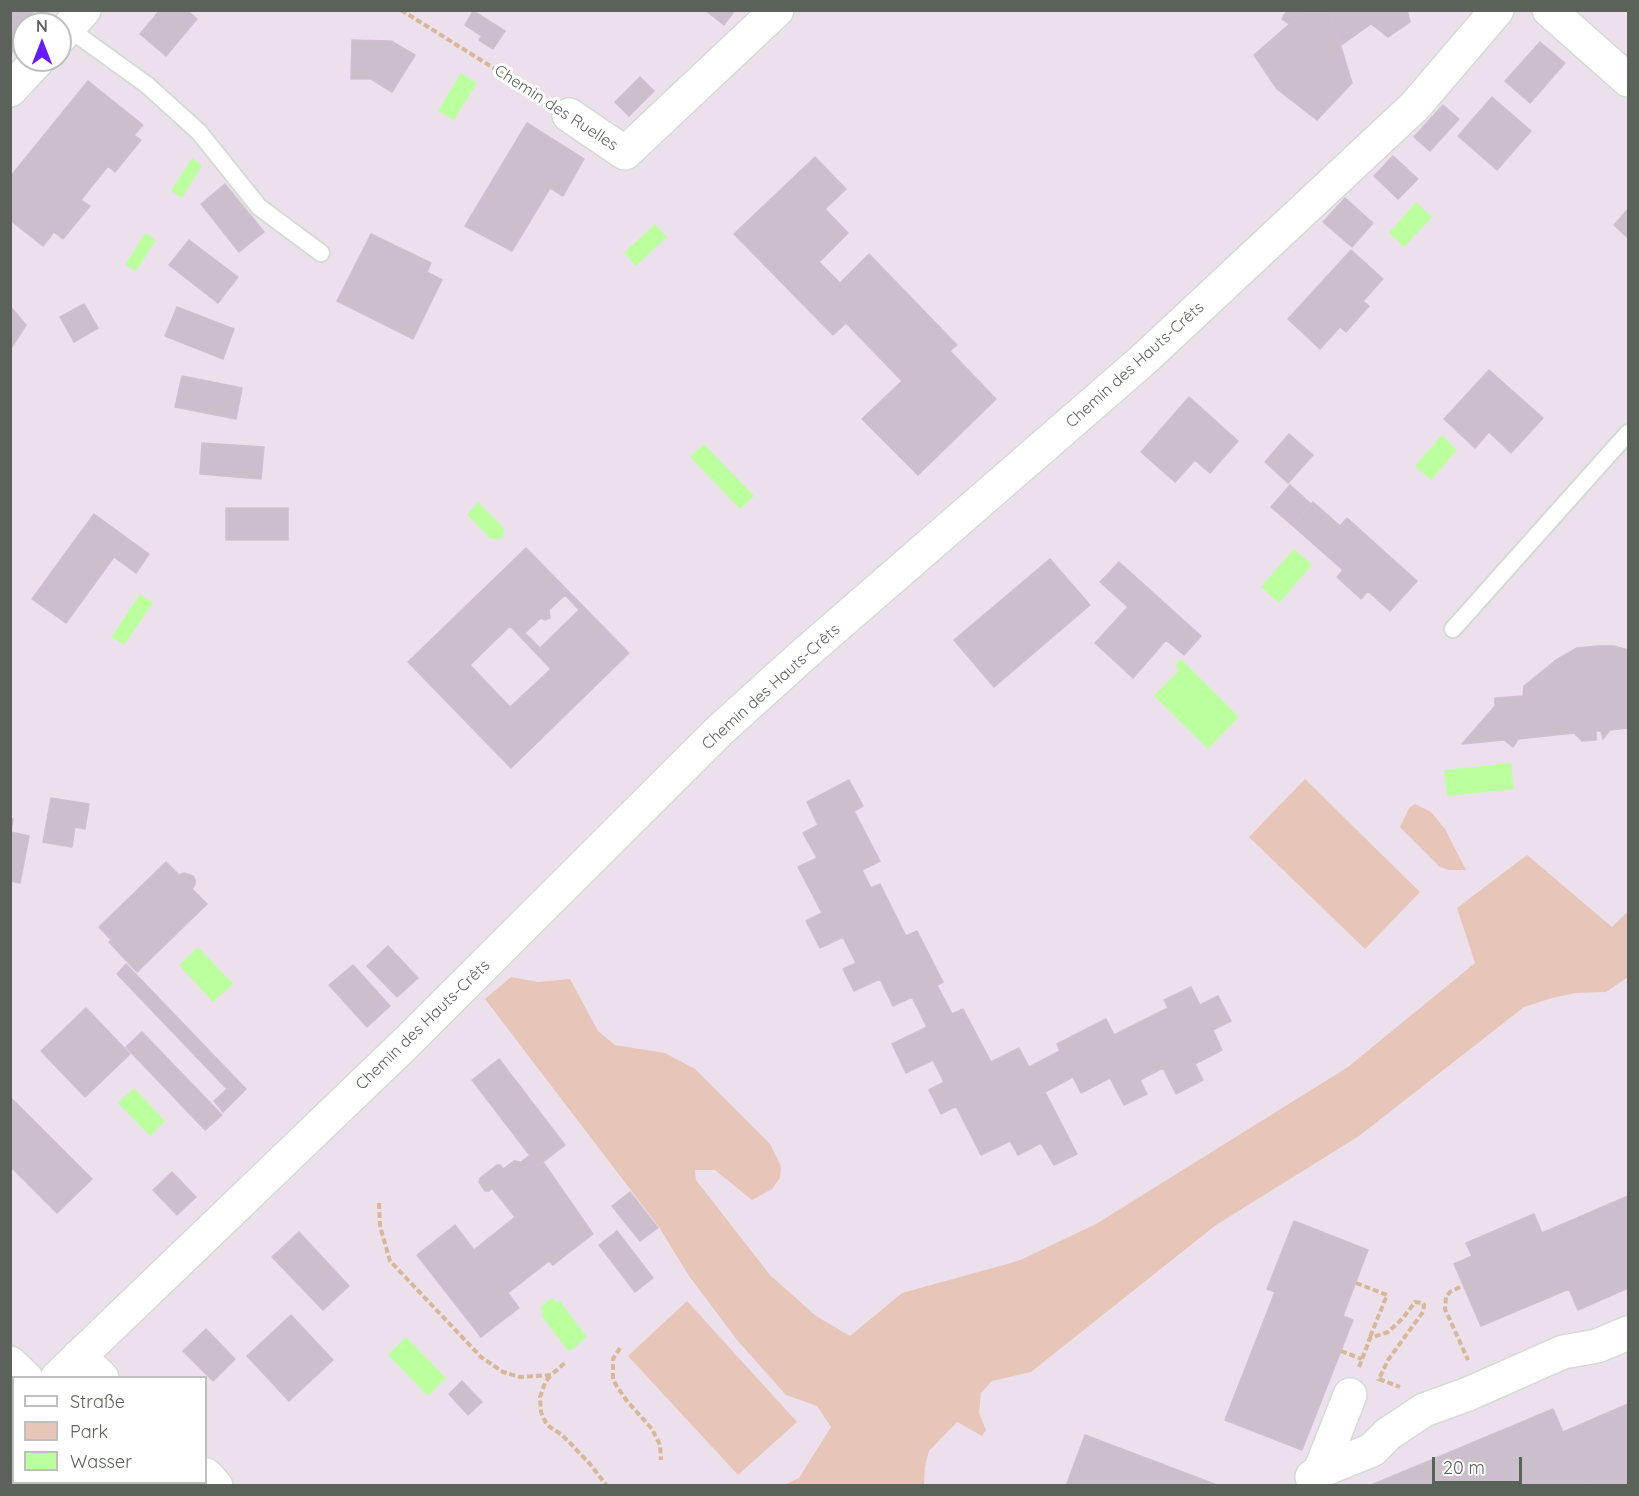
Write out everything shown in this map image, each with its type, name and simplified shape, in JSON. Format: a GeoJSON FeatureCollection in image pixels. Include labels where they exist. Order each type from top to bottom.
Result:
{"type":"FeatureCollection","features":[{"type":"Feature","properties":{"kind":"street","name":"Chemin des Ruelles"},"geometry":{"type":"LineString","coordinates":[[569,115],[626,153],[777,10]]}},
{"type":"Feature","properties":{"kind":"street","name":"Chemin des Hauts-Crêts"},"geometry":{"type":"LineString","coordinates":[[79,1370],[719,732],[802,656],[1143,360],[1415,106],[1497,10]]}},
{"type":"Feature","properties":{"kind":"street"},"geometry":{"type":"LineString","coordinates":[[1549,10],[1629,80]]}},
{"type":"Feature","properties":{"kind":"street"},"geometry":{"type":"LineString","coordinates":[[10,90],[27,72]]}},
{"type":"Feature","properties":{"kind":"street"},"geometry":{"type":"LineString","coordinates":[[1361,1385],[1316,1474],[1372,1450],[1388,1434],[1424,1410],[1563,1352],[1597,1346],[1629,1333]]}},
{"type":"Feature","properties":{"kind":"street"},"geometry":{"type":"LineString","coordinates":[[10,1363],[25,1376]]}},
{"type":"Feature","properties":{"kind":"lane"},"geometry":{"type":"LineString","coordinates":[[72,27],[147,85],[200,132],[259,207],[321,253]]}},
{"type":"Feature","properties":{"kind":"lane"},"geometry":{"type":"LineString","coordinates":[[1453,629],[1629,433]]}},
{"type":"Feature","properties":{"kind":"path","name":"Chemin des Ruelles"},"geometry":{"type":"LineString","coordinates":[[401,10],[569,115]]}},
{"type":"Feature","properties":{"kind":"path"},"geometry":{"type":"LineString","coordinates":[[379,1203],[380,1226],[390,1261],[467,1343],[492,1366],[510,1375],[520,1377],[551,1375]]}},
{"type":"Feature","properties":{"kind":"path"},"geometry":{"type":"LineString","coordinates":[[1356,1283],[1387,1295],[1362,1359],[1361,1385]]}},
{"type":"Feature","properties":{"kind":"path"},"geometry":{"type":"LineString","coordinates":[[1460,1287],[1446,1297],[1444,1309],[1481,1388]]}},
{"type":"Feature","properties":{"kind":"path"},"geometry":{"type":"LineString","coordinates":[[1361,1385],[1388,1360],[1423,1312],[1423,1303],[1415,1302],[1395,1326],[1382,1335],[1370,1338]]}},
{"type":"Feature","properties":{"kind":"path"},"geometry":{"type":"LineString","coordinates":[[620,1348],[613,1359],[613,1379],[627,1401],[652,1429],[660,1445],[662,1460]]}},
{"type":"Feature","properties":{"kind":"path"},"geometry":{"type":"LineString","coordinates":[[1341,1351],[1362,1359]]}},
{"type":"Feature","properties":{"kind":"path"},"geometry":{"type":"LineString","coordinates":[[566,1362],[545,1383],[540,1397],[541,1412],[547,1425],[561,1435],[607,1485]]}},
{"type":"Feature","properties":{"kind":"path"},"geometry":{"type":"LineString","coordinates":[[1381,1380],[1394,1385]]}},
{"type":"Feature","properties":{"kind":"green space"},"geometry":{"type":"Polygon","coordinates":[[[1305,779],[1420,892],[1365,949],[1249,837],[1305,779]]]}},
{"type":"Feature","properties":{"kind":"green space"},"geometry":{"type":"Polygon","coordinates":[[[1415,804],[1431,812],[1445,829],[1466,870],[1449,870],[1440,867],[1400,827],[1409,808],[1415,804]]]}},
{"type":"Feature","properties":{"kind":"green space"},"geometry":{"type":"Polygon","coordinates":[[[1527,855],[1612,927],[1628,911],[1628,977],[1606,992],[1576,993],[1524,1007],[1359,1136],[1216,1225],[1031,1372],[992,1381],[981,1393],[979,1413],[986,1430],[982,1436],[957,1422],[929,1451],[924,1485],[784,1485],[799,1478],[831,1427],[817,1406],[786,1395],[737,1340],[689,1276],[659,1227],[485,999],[511,977],[538,982],[570,979],[598,1031],[615,1045],[665,1053],[695,1069],[770,1144],[781,1166],[780,1178],[772,1189],[752,1200],[715,1170],[695,1170],[696,1180],[770,1275],[816,1316],[850,1336],[902,1293],[1018,1261],[1096,1224],[1348,1067],[1475,963],[1457,908],[1527,855]]]}},
{"type":"Feature","properties":{"kind":"green space"},"geometry":{"type":"Polygon","coordinates":[[[687,1301],[797,1422],[738,1475],[628,1356],[687,1301]]]}},
{"type":"Feature","properties":{"kind":"water"},"geometry":{"type":"Polygon","coordinates":[[[461,73],[477,83],[454,120],[438,111],[461,73]]]}},
{"type":"Feature","properties":{"kind":"water"},"geometry":{"type":"Polygon","coordinates":[[[192,158],[202,165],[182,198],[171,191],[192,158]]]}},
{"type":"Feature","properties":{"kind":"water"},"geometry":{"type":"Polygon","coordinates":[[[1416,202],[1432,217],[1404,247],[1389,233],[1416,202]]]}},
{"type":"Feature","properties":{"kind":"water"},"geometry":{"type":"Polygon","coordinates":[[[655,224],[667,237],[636,266],[624,253],[655,224]]]}},
{"type":"Feature","properties":{"kind":"water"},"geometry":{"type":"Polygon","coordinates":[[[145,233],[156,240],[136,271],[125,265],[145,233]]]}},
{"type":"Feature","properties":{"kind":"water"},"geometry":{"type":"Polygon","coordinates":[[[1442,435],[1457,450],[1431,480],[1415,466],[1442,435]]]}},
{"type":"Feature","properties":{"kind":"water"},"geometry":{"type":"Polygon","coordinates":[[[704,444],[754,496],[740,509],[690,457],[704,444]]]}},
{"type":"Feature","properties":{"kind":"water"},"geometry":{"type":"Polygon","coordinates":[[[478,502],[504,528],[501,539],[491,539],[467,515],[478,502]]]}},
{"type":"Feature","properties":{"kind":"water"},"geometry":{"type":"Polygon","coordinates":[[[1294,549],[1312,565],[1279,603],[1261,587],[1294,549]]]}},
{"type":"Feature","properties":{"kind":"water"},"geometry":{"type":"Polygon","coordinates":[[[140,594],[153,603],[124,645],[111,637],[140,594]]]}},
{"type":"Feature","properties":{"kind":"water"},"geometry":{"type":"Polygon","coordinates":[[[1181,659],[1239,717],[1208,749],[1154,696],[1179,670],[1175,665],[1181,659]]]}},
{"type":"Feature","properties":{"kind":"water"},"geometry":{"type":"Polygon","coordinates":[[[1511,763],[1514,789],[1447,796],[1444,770],[1511,763]]]}},
{"type":"Feature","properties":{"kind":"water"},"geometry":{"type":"Polygon","coordinates":[[[198,947],[233,984],[213,1002],[179,965],[198,947]]]}},
{"type":"Feature","properties":{"kind":"water"},"geometry":{"type":"Polygon","coordinates":[[[134,1088],[165,1121],[150,1136],[118,1103],[134,1088]]]}},
{"type":"Feature","properties":{"kind":"water"},"geometry":{"type":"Polygon","coordinates":[[[552,1298],[556,1303],[559,1300],[587,1337],[569,1352],[541,1315],[544,1312],[540,1307],[552,1298]]]}},
{"type":"Feature","properties":{"kind":"water"},"geometry":{"type":"Polygon","coordinates":[[[406,1337],[446,1378],[428,1396],[388,1355],[406,1337]]]}},
{"type":"Feature","properties":{"kind":"building"},"geometry":{"type":"Polygon","coordinates":[[[10,10],[31,10],[32,12],[12,12],[12,53],[10,55],[10,10]]]}},
{"type":"Feature","properties":{"kind":"building"},"geometry":{"type":"Polygon","coordinates":[[[160,10],[187,10],[197,19],[166,56],[140,34],[160,10]]]}},
{"type":"Feature","properties":{"kind":"building"},"geometry":{"type":"Polygon","coordinates":[[[705,10],[735,10],[724,25],[705,10]]]}},
{"type":"Feature","properties":{"kind":"building"},"geometry":{"type":"Polygon","coordinates":[[[1287,10],[1407,10],[1410,22],[1388,37],[1371,24],[1340,46],[1331,14],[1301,14],[1289,24],[1282,19],[1287,10]]]}},
{"type":"Feature","properties":{"kind":"building"},"geometry":{"type":"Polygon","coordinates":[[[473,11],[505,31],[493,49],[479,40],[482,36],[465,25],[473,11]]]}},
{"type":"Feature","properties":{"kind":"building"},"geometry":{"type":"Polygon","coordinates":[[[1301,14],[1331,14],[1352,83],[1317,120],[1277,89],[1254,55],[1301,14]]]}},
{"type":"Feature","properties":{"kind":"building"},"geometry":{"type":"Polygon","coordinates":[[[352,40],[391,41],[415,55],[392,92],[371,79],[351,79],[352,40]]]}},
{"type":"Feature","properties":{"kind":"building"},"geometry":{"type":"Polygon","coordinates":[[[1540,42],[1565,63],[1530,103],[1505,81],[1540,42]]]}},
{"type":"Feature","properties":{"kind":"building"},"geometry":{"type":"Polygon","coordinates":[[[640,77],[654,91],[629,116],[615,102],[640,77]]]}},
{"type":"Feature","properties":{"kind":"building"},"geometry":{"type":"Polygon","coordinates":[[[88,81],[143,125],[134,135],[141,140],[115,172],[108,166],[81,200],[90,206],[63,239],[54,232],[43,246],[10,220],[10,177],[88,81]]]}},
{"type":"Feature","properties":{"kind":"building"},"geometry":{"type":"Polygon","coordinates":[[[1492,97],[1531,131],[1497,170],[1458,136],[1492,97]]]}},
{"type":"Feature","properties":{"kind":"building"},"geometry":{"type":"Polygon","coordinates":[[[1443,105],[1459,119],[1430,151],[1414,137],[1443,105]]]}},
{"type":"Feature","properties":{"kind":"building"},"geometry":{"type":"Polygon","coordinates":[[[527,123],[584,159],[563,196],[550,188],[512,251],[465,226],[527,123]]]}},
{"type":"Feature","properties":{"kind":"building"},"geometry":{"type":"Polygon","coordinates":[[[1393,156],[1418,179],[1398,199],[1374,176],[1393,156]]]}},
{"type":"Feature","properties":{"kind":"building"},"geometry":{"type":"Polygon","coordinates":[[[815,157],[846,189],[825,209],[848,233],[819,262],[840,283],[869,254],[957,345],[950,351],[996,399],[918,475],[862,419],[902,381],[846,323],[833,335],[734,234],[815,157]]]}},
{"type":"Feature","properties":{"kind":"building"},"geometry":{"type":"Polygon","coordinates":[[[225,184],[264,232],[239,252],[201,204],[225,184]]]}},
{"type":"Feature","properties":{"kind":"building"},"geometry":{"type":"Polygon","coordinates":[[[1345,198],[1373,223],[1352,247],[1323,222],[1345,198]]]}},
{"type":"Feature","properties":{"kind":"building"},"geometry":{"type":"Polygon","coordinates":[[[1628,209],[1628,238],[1614,225],[1628,209]]]}},
{"type":"Feature","properties":{"kind":"building"},"geometry":{"type":"Polygon","coordinates":[[[371,234],[431,263],[427,272],[442,280],[413,339],[337,301],[371,234]]]}},
{"type":"Feature","properties":{"kind":"building"},"geometry":{"type":"Polygon","coordinates":[[[189,240],[238,277],[218,303],[169,265],[189,240]]]}},
{"type":"Feature","properties":{"kind":"building"},"geometry":{"type":"Polygon","coordinates":[[[1351,250],[1383,279],[1363,301],[1369,306],[1346,332],[1340,327],[1320,349],[1288,319],[1351,250]]]}},
{"type":"Feature","properties":{"kind":"building"},"geometry":{"type":"Polygon","coordinates":[[[84,304],[98,328],[74,342],[60,317],[84,304]]]}},
{"type":"Feature","properties":{"kind":"building"},"geometry":{"type":"Polygon","coordinates":[[[10,306],[26,325],[10,350],[10,306]]]}},
{"type":"Feature","properties":{"kind":"building"},"geometry":{"type":"Polygon","coordinates":[[[177,307],[234,329],[223,359],[165,336],[177,307]]]}},
{"type":"Feature","properties":{"kind":"building"},"geometry":{"type":"Polygon","coordinates":[[[1489,370],[1543,418],[1511,453],[1489,432],[1475,448],[1444,419],[1489,370]]]}},
{"type":"Feature","properties":{"kind":"building"},"geometry":{"type":"Polygon","coordinates":[[[182,376],[242,388],[236,419],[175,407],[182,376]]]}},
{"type":"Feature","properties":{"kind":"building"},"geometry":{"type":"Polygon","coordinates":[[[1189,397],[1238,441],[1210,473],[1195,460],[1175,482],[1141,452],[1189,397]]]}},
{"type":"Feature","properties":{"kind":"building"},"geometry":{"type":"Polygon","coordinates":[[[1289,434],[1313,455],[1288,483],[1265,462],[1289,434]]]}},
{"type":"Feature","properties":{"kind":"building"},"geometry":{"type":"Polygon","coordinates":[[[202,443],[264,447],[261,479],[200,474],[202,443]]]}},
{"type":"Feature","properties":{"kind":"building"},"geometry":{"type":"Polygon","coordinates":[[[1290,485],[1311,504],[1293,526],[1271,507],[1290,485]]]}},
{"type":"Feature","properties":{"kind":"building"},"geometry":{"type":"Polygon","coordinates":[[[1313,502],[1340,526],[1347,518],[1417,581],[1390,611],[1368,591],[1361,599],[1337,577],[1343,570],[1293,526],[1313,502]]]}},
{"type":"Feature","properties":{"kind":"building"},"geometry":{"type":"Polygon","coordinates":[[[226,508],[288,508],[288,540],[226,540],[226,508]]]}},
{"type":"Feature","properties":{"kind":"building"},"geometry":{"type":"Polygon","coordinates":[[[94,514],[149,554],[136,573],[114,557],[66,623],[32,599],[94,514]]]}},
{"type":"Feature","properties":{"kind":"building"},"geometry":{"type":"Polygon","coordinates":[[[526,548],[629,653],[511,768],[408,662],[526,548]],[[565,595],[549,610],[550,618],[545,620],[541,618],[525,633],[540,648],[579,610],[565,595]],[[510,626],[470,665],[510,707],[551,669],[510,626]]]}},
{"type":"Feature","properties":{"kind":"building"},"geometry":{"type":"Polygon","coordinates":[[[1050,559],[1090,605],[994,687],[954,640],[1050,559]]]}},
{"type":"Feature","properties":{"kind":"building"},"geometry":{"type":"Polygon","coordinates":[[[1119,562],[1201,636],[1184,655],[1166,640],[1133,678],[1095,643],[1128,607],[1100,582],[1119,562]]]}},
{"type":"Feature","properties":{"kind":"building"},"geometry":{"type":"Polygon","coordinates":[[[1614,646],[1628,650],[1628,728],[1610,730],[1603,739],[1601,731],[1596,731],[1596,740],[1582,741],[1574,733],[1518,739],[1513,747],[1504,740],[1462,744],[1495,706],[1495,698],[1523,696],[1524,686],[1556,660],[1577,648],[1614,646]]]}},
{"type":"Feature","properties":{"kind":"building"},"geometry":{"type":"Polygon","coordinates":[[[849,780],[863,806],[854,811],[880,861],[862,870],[871,888],[880,884],[906,936],[917,931],[943,982],[937,985],[952,1014],[963,1009],[991,1062],[1019,1048],[1029,1067],[1060,1051],[1057,1044],[1106,1019],[1114,1035],[1168,1008],[1164,1000],[1191,987],[1200,1005],[1218,996],[1231,1021],[1213,1030],[1222,1050],[1195,1064],[1203,1080],[1176,1094],[1163,1068],[1140,1080],[1147,1094],[1124,1105],[1110,1078],[1081,1093],[1073,1077],[1045,1092],[1077,1154],[1054,1165],[1041,1143],[1018,1155],[1010,1141],[981,1155],[956,1106],[941,1114],[929,1090],[944,1082],[933,1060],[906,1073],[892,1044],[927,1027],[912,997],[893,1006],[880,979],[854,991],[843,969],[856,963],[843,937],[820,948],[806,921],[822,913],[798,867],[817,858],[803,833],[818,825],[807,802],[849,780]]]}},
{"type":"Feature","properties":{"kind":"building"},"geometry":{"type":"Polygon","coordinates":[[[51,798],[89,804],[85,829],[75,827],[72,847],[43,842],[51,798]]]}},
{"type":"Feature","properties":{"kind":"building"},"geometry":{"type":"Polygon","coordinates":[[[10,818],[13,819],[11,832],[29,836],[20,883],[10,881],[10,818]]]}},
{"type":"Feature","properties":{"kind":"building"},"geometry":{"type":"Polygon","coordinates":[[[166,862],[179,875],[184,873],[193,876],[195,884],[192,889],[207,904],[137,972],[109,942],[111,940],[99,927],[166,862]]]}},
{"type":"Feature","properties":{"kind":"building"},"geometry":{"type":"Polygon","coordinates":[[[388,946],[418,978],[397,997],[367,966],[388,946]]]}},
{"type":"Feature","properties":{"kind":"building"},"geometry":{"type":"Polygon","coordinates":[[[126,964],[246,1089],[223,1112],[214,1101],[227,1089],[117,974],[126,964]]]}},
{"type":"Feature","properties":{"kind":"building"},"geometry":{"type":"Polygon","coordinates":[[[353,965],[390,1006],[367,1027],[329,985],[353,965]]]}},
{"type":"Feature","properties":{"kind":"building"},"geometry":{"type":"Polygon","coordinates":[[[86,1008],[130,1054],[85,1097],[41,1051],[86,1008]]]}},
{"type":"Feature","properties":{"kind":"building"},"geometry":{"type":"Polygon","coordinates":[[[142,1032],[222,1115],[205,1130],[126,1047],[142,1032]]]}},
{"type":"Feature","properties":{"kind":"building"},"geometry":{"type":"Polygon","coordinates":[[[499,1059],[565,1145],[538,1166],[472,1080],[499,1059]]]}},
{"type":"Feature","properties":{"kind":"building"},"geometry":{"type":"Polygon","coordinates":[[[10,1097],[92,1179],[57,1213],[10,1166],[10,1097]]]}},
{"type":"Feature","properties":{"kind":"building"},"geometry":{"type":"Polygon","coordinates":[[[530,1155],[538,1166],[543,1162],[593,1234],[553,1265],[549,1261],[508,1293],[519,1308],[481,1337],[417,1255],[455,1225],[474,1250],[515,1217],[492,1188],[485,1191],[479,1182],[480,1178],[497,1165],[503,1169],[514,1161],[521,1162],[530,1155]]]}},
{"type":"Feature","properties":{"kind":"building"},"geometry":{"type":"Polygon","coordinates":[[[172,1172],[196,1197],[177,1215],[153,1190],[172,1172]]]}},
{"type":"Feature","properties":{"kind":"building"},"geometry":{"type":"Polygon","coordinates":[[[630,1192],[658,1228],[640,1241],[612,1206],[630,1192]]]}},
{"type":"Feature","properties":{"kind":"building"},"geometry":{"type":"Polygon","coordinates":[[[1628,1196],[1628,1288],[1578,1310],[1569,1289],[1481,1326],[1454,1264],[1472,1256],[1466,1243],[1534,1214],[1542,1233],[1628,1196]]]}},
{"type":"Feature","properties":{"kind":"building"},"geometry":{"type":"Polygon","coordinates":[[[1294,1221],[1368,1250],[1343,1316],[1353,1320],[1302,1450],[1225,1420],[1275,1292],[1267,1289],[1294,1221]]]}},
{"type":"Feature","properties":{"kind":"building"},"geometry":{"type":"Polygon","coordinates":[[[617,1231],[653,1278],[635,1292],[599,1245],[617,1231]]]}},
{"type":"Feature","properties":{"kind":"building"},"geometry":{"type":"Polygon","coordinates":[[[299,1232],[349,1286],[323,1310],[272,1257],[299,1232]]]}},
{"type":"Feature","properties":{"kind":"building"},"geometry":{"type":"Polygon","coordinates":[[[291,1315],[333,1360],[289,1401],[247,1356],[291,1315]]]}},
{"type":"Feature","properties":{"kind":"building"},"geometry":{"type":"Polygon","coordinates":[[[206,1329],[235,1359],[213,1381],[183,1351],[206,1329]]]}},
{"type":"Feature","properties":{"kind":"building"},"geometry":{"type":"Polygon","coordinates":[[[462,1381],[482,1402],[468,1415],[449,1394],[462,1381]]]}},
{"type":"Feature","properties":{"kind":"building"},"geometry":{"type":"Polygon","coordinates":[[[1628,1404],[1628,1486],[1589,1486],[1587,1482],[1578,1486],[1369,1486],[1553,1409],[1563,1432],[1628,1404]]]}},
{"type":"Feature","properties":{"kind":"building"},"geometry":{"type":"Polygon","coordinates":[[[1085,1435],[1217,1485],[1066,1486],[1085,1435]]]}},
{"type":"Feature","properties":{"kind":"building"},"geometry":{"type":"Polygon","coordinates":[[[123,1484],[156,1484],[155,1486],[125,1486],[123,1484]]]}}]}
